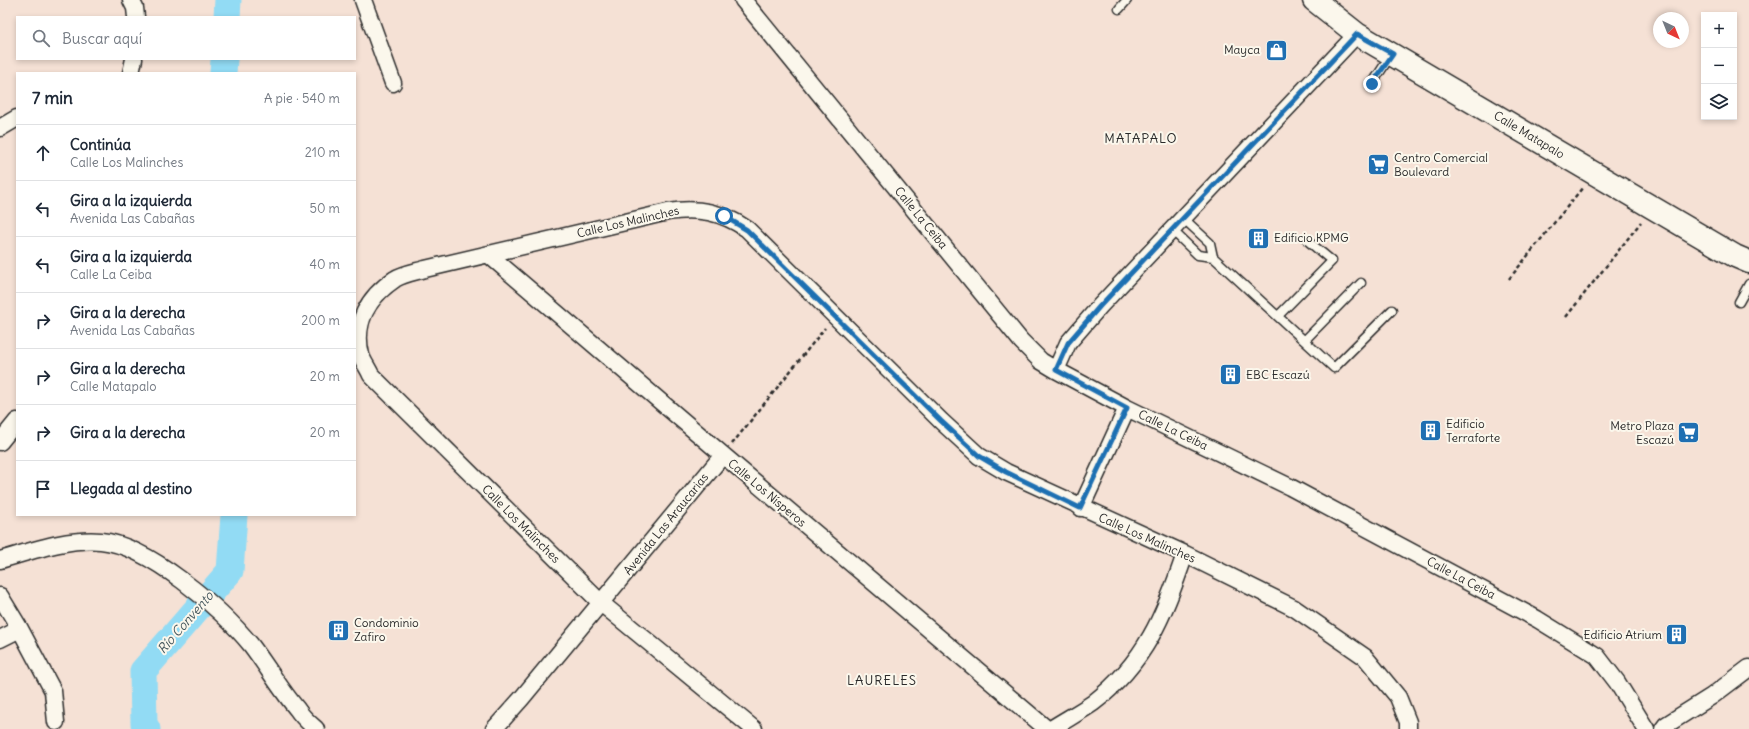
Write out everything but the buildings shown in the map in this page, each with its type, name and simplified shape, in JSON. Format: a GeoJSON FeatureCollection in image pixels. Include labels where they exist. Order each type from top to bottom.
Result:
{"type":"FeatureCollection","features":[{"type":"Feature","properties":{"kind":"street"},"geometry":{"type":"LineString","coordinates":[[132,0],[136,16]]}},
{"type":"Feature","properties":{"kind":"street"},"geometry":{"type":"LineString","coordinates":[[363,0],[393,84]]}},
{"type":"Feature","properties":{"kind":"street","name":"Calle La Ceiba"},"geometry":{"type":"LineString","coordinates":[[743,0],[1021,341],[1041,361],[1127,408],[1290,487],[1537,619],[1597,656],[1617,682],[1646,729]]}},
{"type":"Feature","properties":{"kind":"street","name":"Calle Matapalo"},"geometry":{"type":"LineString","coordinates":[[1314,0],[1357,34],[1735,256],[1749,262]]}},
{"type":"Feature","properties":{"kind":"street"},"geometry":{"type":"LineString","coordinates":[[1056,370],[1068,343],[1100,306],[1357,34]]}},
{"type":"Feature","properties":{"kind":"street"},"geometry":{"type":"LineString","coordinates":[[131,72],[134,60]]}},
{"type":"Feature","properties":{"kind":"street"},"geometry":{"type":"LineString","coordinates":[[0,128],[16,119]]}},
{"type":"Feature","properties":{"kind":"street","name":"Calle Los Malinches"},"geometry":{"type":"LineString","coordinates":[[754,729],[601,603],[371,374],[361,356],[358,334],[362,316],[377,294],[396,278],[424,269],[668,212],[696,209],[724,216],[747,230],[935,415],[979,456],[1006,472],[1080,508],[1185,554],[1294,608],[1365,657],[1398,697],[1408,722],[1408,729]]}},
{"type":"Feature","properties":{"kind":"street","name":"Calle Los Nísperos"},"geometry":{"type":"LineString","coordinates":[[489,254],[1046,729]]}},
{"type":"Feature","properties":{"kind":"street"},"geometry":{"type":"LineString","coordinates":[[1080,508],[1127,408]]}},
{"type":"Feature","properties":{"kind":"street"},"geometry":{"type":"LineString","coordinates":[[0,442],[16,422]]}},
{"type":"Feature","properties":{"kind":"street","name":"Avenida Las Araucarias"},"geometry":{"type":"LineString","coordinates":[[494,729],[521,699],[723,455]]}},
{"type":"Feature","properties":{"kind":"street"},"geometry":{"type":"LineString","coordinates":[[0,560],[46,547],[73,542],[100,540],[113,543],[149,559],[187,584],[214,608],[250,644],[302,723],[316,729]]}},
{"type":"Feature","properties":{"kind":"street"},"geometry":{"type":"LineString","coordinates":[[1052,729],[1093,702],[1129,669],[1153,634],[1171,595],[1185,554]]}},
{"type":"Feature","properties":{"kind":"street"},"geometry":{"type":"LineString","coordinates":[[0,596],[54,691],[56,722]]}},
{"type":"Feature","properties":{"kind":"street"},"geometry":{"type":"LineString","coordinates":[[0,639],[20,629]]}},
{"type":"Feature","properties":{"kind":"street"},"geometry":{"type":"LineString","coordinates":[[1663,729],[1666,725],[1712,696],[1749,668]]}},
{"type":"Feature","properties":{"kind":"lane"},"geometry":{"type":"LineString","coordinates":[[1119,9],[1127,0]]}},
{"type":"Feature","properties":{"kind":"lane"},"geometry":{"type":"LineString","coordinates":[[1372,84],[1393,54]]}},
{"type":"Feature","properties":{"kind":"lane"},"geometry":{"type":"LineString","coordinates":[[1183,218],[1210,243],[1213,257]]}},
{"type":"Feature","properties":{"kind":"lane"},"geometry":{"type":"LineString","coordinates":[[1172,230],[1198,255],[1213,257],[1334,368],[1392,310]]}},
{"type":"Feature","properties":{"kind":"lane"},"geometry":{"type":"LineString","coordinates":[[1278,316],[1332,262],[1308,240]]}},
{"type":"Feature","properties":{"kind":"lane"},"geometry":{"type":"LineString","coordinates":[[1305,340],[1361,283]]}},
{"type":"Feature","properties":{"kind":"lane"},"geometry":{"type":"LineString","coordinates":[[1739,302],[1749,284]]}},
{"type":"Feature","properties":{"kind":"path"},"geometry":{"type":"LineString","coordinates":[[1509,279],[1594,173]]}},
{"type":"Feature","properties":{"kind":"path"},"geometry":{"type":"LineString","coordinates":[[1566,317],[1653,208]]}},
{"type":"Feature","properties":{"kind":"path"},"geometry":{"type":"LineString","coordinates":[[723,455],[834,316]]}},
{"type":"Feature","properties":{"kind":"waterway","name":"Río Convento"},"geometry":{"type":"LineString","coordinates":[[227,16],[228,0]]}},
{"type":"Feature","properties":{"kind":"waterway","name":"Río Convento"},"geometry":{"type":"LineString","coordinates":[[223,72],[224,60]]}},
{"type":"Feature","properties":{"kind":"waterway","name":"Río Convento"},"geometry":{"type":"LineString","coordinates":[[147,729],[144,724],[143,671],[230,571],[234,516]]}},
{"type":"Feature","properties":{"kind":"place","name":"Mayca"},"geometry":{"type":"Point","coordinates":[1276,50]}},
{"type":"Feature","properties":{"kind":"place","name":"Centro Comercial Boulevard"},"geometry":{"type":"Point","coordinates":[1379,165]}},
{"type":"Feature","properties":{"kind":"place","name":"Edificio KPMG"},"geometry":{"type":"Point","coordinates":[1259,238]}},
{"type":"Feature","properties":{"kind":"place","name":"EBC Escazú"},"geometry":{"type":"Point","coordinates":[1231,375]}},
{"type":"Feature","properties":{"kind":"place","name":"Edificio Terraforte"},"geometry":{"type":"Point","coordinates":[1431,431]}},
{"type":"Feature","properties":{"kind":"place","name":"Metro Plaza Escazú"},"geometry":{"type":"Point","coordinates":[1689,433]}},
{"type":"Feature","properties":{"kind":"place","name":"Condominio Zafiro"},"geometry":{"type":"Point","coordinates":[339,630]}},
{"type":"Feature","properties":{"kind":"place","name":"Edificio Atrium"},"geometry":{"type":"Point","coordinates":[1677,635]}},
{"type":"Feature","properties":{"kind":"district","name":"MATAPALO"},"geometry":{"type":"Point","coordinates":[1141,138]}},
{"type":"Feature","properties":{"kind":"district","name":"LAURELES"},"geometry":{"type":"Point","coordinates":[882,680]}},
{"type":"Feature","properties":{"kind":"route"},"geometry":{"type":"LineString","coordinates":[[724,216],[747,230],[941,421],[979,456],[1006,472],[1080,508],[1127,408],[1056,370],[1068,343],[1100,306],[1357,34],[1393,54],[1372,84]]}}]}
